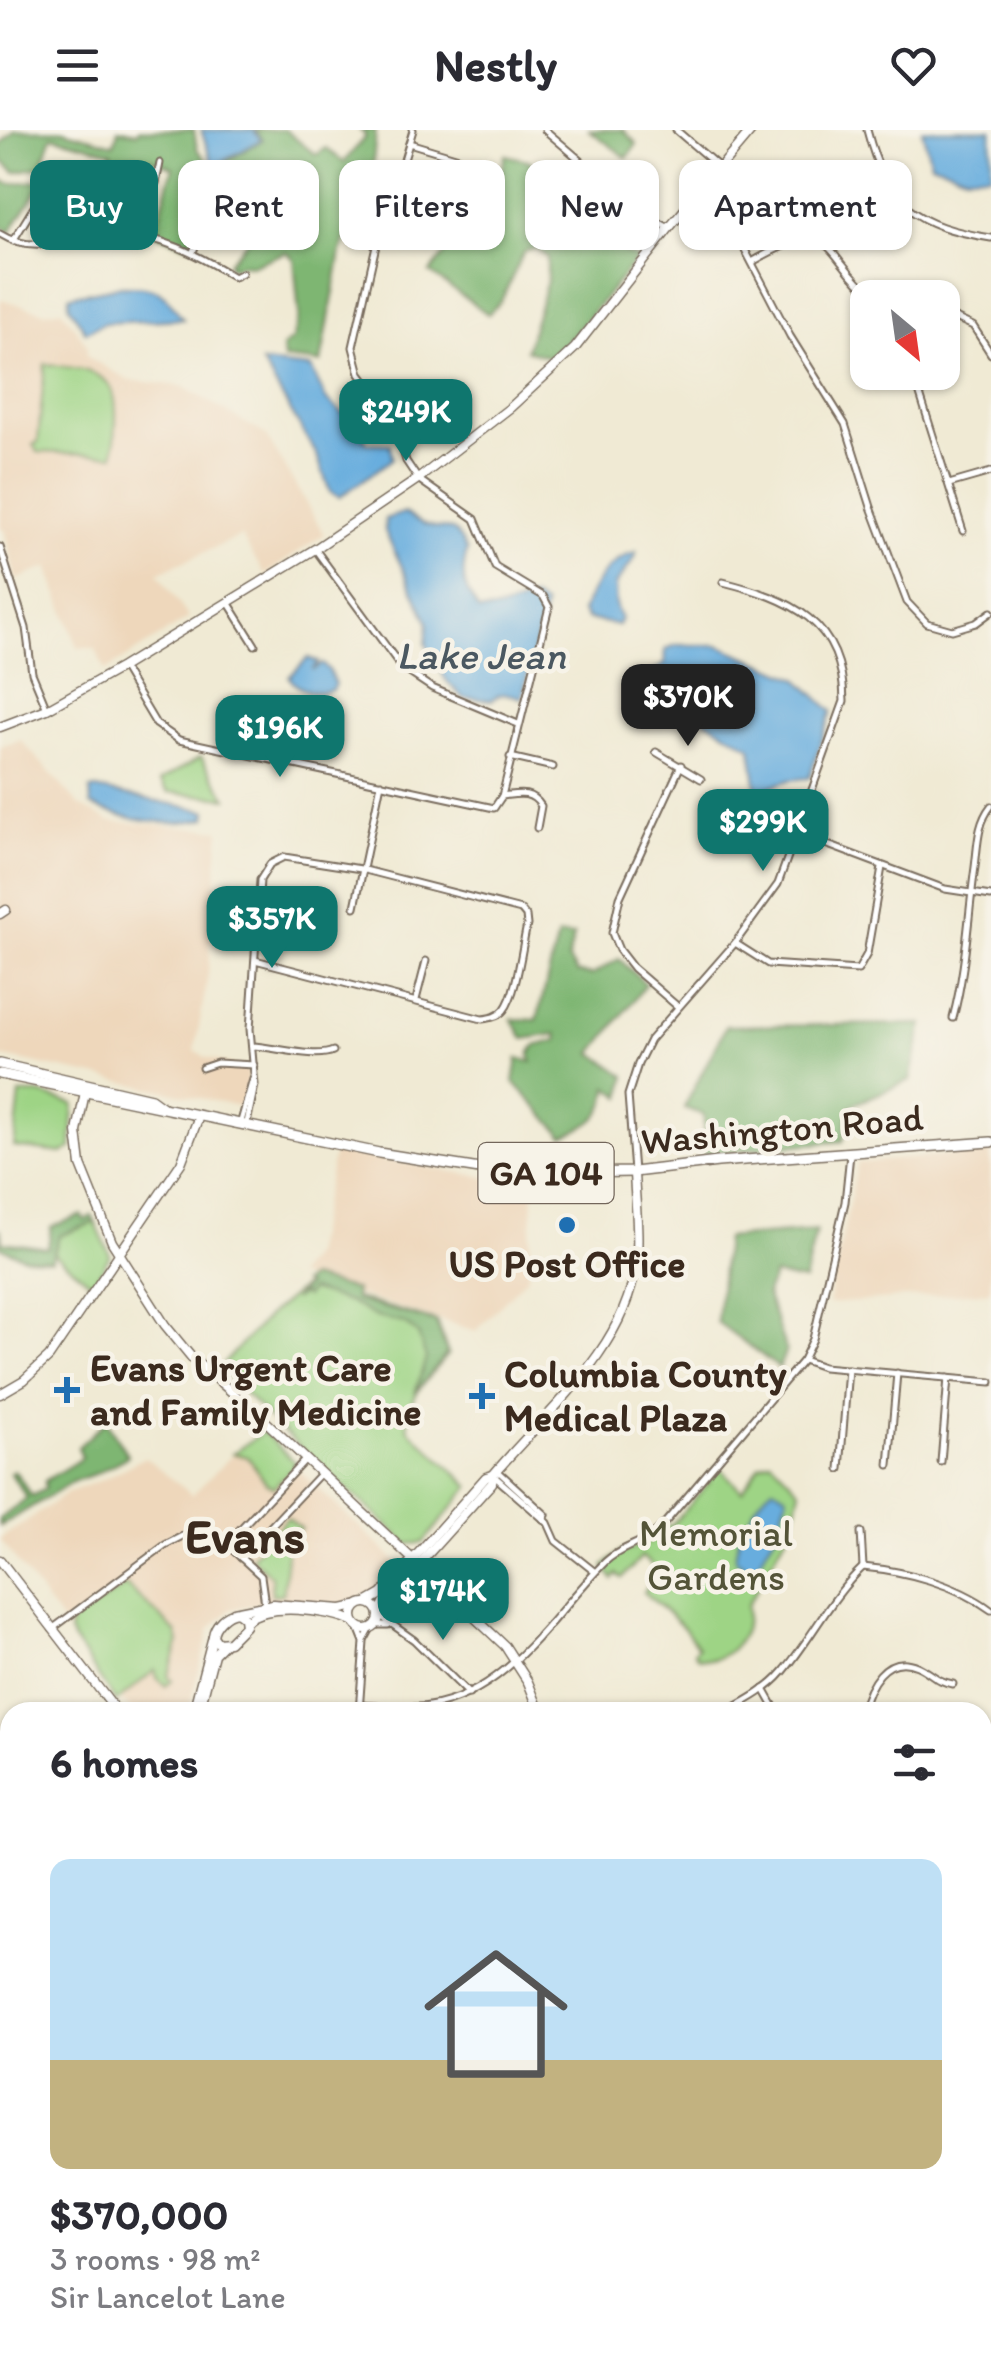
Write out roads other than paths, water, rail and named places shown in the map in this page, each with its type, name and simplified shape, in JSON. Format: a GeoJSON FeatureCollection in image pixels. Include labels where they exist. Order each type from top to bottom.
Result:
{"type":"FeatureCollection","features":[{"type":"Feature","properties":{"kind":"main road","name":"Washington Road"},"geometry":{"type":"LineString","coordinates":[[0,1064],[151,1099],[164,1108]]}},
{"type":"Feature","properties":{"kind":"main road","name":"Washington Road"},"geometry":{"type":"LineString","coordinates":[[0,1074],[379,1153],[511,1174],[634,1172],[991,1142]]}},
{"type":"Feature","properties":{"kind":"street"},"geometry":{"type":"LineString","coordinates":[[404,160],[413,130]]}},
{"type":"Feature","properties":{"kind":"street"},"geometry":{"type":"LineString","coordinates":[[545,130],[642,213],[669,228]]}},
{"type":"Feature","properties":{"kind":"street"},"geometry":{"type":"LineString","coordinates":[[676,130],[711,160]]}},
{"type":"Feature","properties":{"kind":"street"},"geometry":{"type":"LineString","coordinates":[[727,160],[752,130]]}},
{"type":"Feature","properties":{"kind":"street"},"geometry":{"type":"LineString","coordinates":[[867,130],[883,174],[906,208],[943,230],[991,238]]}},
{"type":"Feature","properties":{"kind":"street"},"geometry":{"type":"LineString","coordinates":[[409,143],[464,160]]}},
{"type":"Feature","properties":{"kind":"street"},"geometry":{"type":"LineString","coordinates":[[158,174],[160,164]]}},
{"type":"Feature","properties":{"kind":"street"},"geometry":{"type":"LineString","coordinates":[[12,241],[30,212]]}},
{"type":"Feature","properties":{"kind":"street"},"geometry":{"type":"LineString","coordinates":[[0,727],[47,709],[122,667],[315,549],[418,479],[511,407],[575,348],[679,217]]}},
{"type":"Feature","properties":{"kind":"street"},"geometry":{"type":"LineString","coordinates":[[0,234],[12,241],[30,242]]}},
{"type":"Feature","properties":{"kind":"street"},"geometry":{"type":"LineString","coordinates":[[158,242],[193,252],[234,276],[242,274]]}},
{"type":"Feature","properties":{"kind":"street"},"geometry":{"type":"LineString","coordinates":[[122,667],[156,724],[179,740],[494,808],[502,796],[549,607],[543,596],[494,567],[475,518],[418,479],[406,461],[394,419],[360,374],[353,347],[375,250]]}},
{"type":"Feature","properties":{"kind":"street"},"geometry":{"type":"LineString","coordinates":[[746,250],[790,336],[845,424],[907,602],[927,623],[952,630],[976,623],[991,612]]}},
{"type":"Feature","properties":{"kind":"street"},"geometry":{"type":"LineString","coordinates":[[752,262],[774,250]]}},
{"type":"Feature","properties":{"kind":"street"},"geometry":{"type":"LineString","coordinates":[[834,250],[857,280]]}},
{"type":"Feature","properties":{"kind":"street"},"geometry":{"type":"LineString","coordinates":[[960,320],[973,326],[991,354]]}},
{"type":"Feature","properties":{"kind":"street"},"geometry":{"type":"LineString","coordinates":[[919,391],[962,531]]}},
{"type":"Feature","properties":{"kind":"street"},"geometry":{"type":"LineString","coordinates":[[949,484],[991,472]]}},
{"type":"Feature","properties":{"kind":"street"},"geometry":{"type":"LineString","coordinates":[[0,547],[26,628],[32,673],[47,709]]}},
{"type":"Feature","properties":{"kind":"street"},"geometry":{"type":"LineString","coordinates":[[315,549],[402,668],[432,688],[520,725]]}},
{"type":"Feature","properties":{"kind":"street"},"geometry":{"type":"LineString","coordinates":[[198,1702],[216,1627],[234,1612],[266,1604],[342,1610],[382,1594],[492,1483],[495,1473],[599,1353],[618,1324],[629,1297],[636,1262],[628,1096],[638,1064],[650,1040],[735,943],[778,884],[844,701],[838,655],[810,616],[758,591],[722,582]]}},
{"type":"Feature","properties":{"kind":"street"},"geometry":{"type":"LineString","coordinates":[[228,602],[254,645]]}},
{"type":"Feature","properties":{"kind":"street"},"geometry":{"type":"LineString","coordinates":[[656,752],[701,779]]}},
{"type":"Feature","properties":{"kind":"street"},"geometry":{"type":"LineString","coordinates":[[510,756],[553,767]]}},
{"type":"Feature","properties":{"kind":"street"},"geometry":{"type":"LineString","coordinates":[[678,1006],[633,968],[618,950],[612,933],[620,897],[681,765]]}},
{"type":"Feature","properties":{"kind":"street"},"geometry":{"type":"LineString","coordinates":[[355,907],[381,784]]}},
{"type":"Feature","properties":{"kind":"street"},"geometry":{"type":"LineString","coordinates":[[502,796],[536,797],[541,806],[537,828]]}},
{"type":"Feature","properties":{"kind":"street"},"geometry":{"type":"LineString","coordinates":[[952,1018],[962,983],[969,894],[981,822],[991,806]]}},
{"type":"Feature","properties":{"kind":"street"},"geometry":{"type":"LineString","coordinates":[[796,833],[945,889],[991,896]]}},
{"type":"Feature","properties":{"kind":"street"},"geometry":{"type":"LineString","coordinates":[[243,1125],[254,1077],[252,1046],[255,960],[260,880],[270,864],[284,857],[361,869],[521,910],[526,916],[510,998],[496,1016],[482,1019],[255,960]]}},
{"type":"Feature","properties":{"kind":"street"},"geometry":{"type":"LineString","coordinates":[[735,943],[768,964],[858,970],[868,954],[882,866]]}},
{"type":"Feature","properties":{"kind":"street"},"geometry":{"type":"LineString","coordinates":[[416,1000],[426,962]]}},
{"type":"Feature","properties":{"kind":"street"},"geometry":{"type":"LineString","coordinates":[[252,1046],[321,1057],[333,1052]]}},
{"type":"Feature","properties":{"kind":"street"},"geometry":{"type":"LineString","coordinates":[[202,1068],[216,1064],[254,1065]]}},
{"type":"Feature","properties":{"kind":"street"},"geometry":{"type":"LineString","coordinates":[[85,1092],[76,1144],[118,1254],[146,1300],[192,1358],[472,1613],[516,1662],[536,1702]]}},
{"type":"Feature","properties":{"kind":"street"},"geometry":{"type":"LineString","coordinates":[[80,1114],[88,1102],[107,1096]]}},
{"type":"Feature","properties":{"kind":"street"},"geometry":{"type":"LineString","coordinates":[[0,1394],[24,1380],[48,1357],[181,1163],[199,1116]]}},
{"type":"Feature","properties":{"kind":"street"},"geometry":{"type":"LineString","coordinates":[[442,1702],[469,1694],[516,1662],[595,1572],[619,1551],[651,1538],[803,1360],[814,1339],[845,1202],[850,1154]]}},
{"type":"Feature","properties":{"kind":"street"},"geometry":{"type":"LineString","coordinates":[[803,1360],[816,1366],[991,1382]]}},
{"type":"Feature","properties":{"kind":"street"},"geometry":{"type":"LineString","coordinates":[[840,1469],[848,1369]]}},
{"type":"Feature","properties":{"kind":"street"},"geometry":{"type":"LineString","coordinates":[[889,1465],[897,1373]]}},
{"type":"Feature","properties":{"kind":"street"},"geometry":{"type":"LineString","coordinates":[[941,1462],[948,1378]]}},
{"type":"Feature","properties":{"kind":"street"},"geometry":{"type":"LineString","coordinates":[[226,1544],[304,1460]]}},
{"type":"Feature","properties":{"kind":"street"},"geometry":{"type":"LineString","coordinates":[[495,1473],[544,1517],[554,1538],[595,1572]]}},
{"type":"Feature","properties":{"kind":"street"},"geometry":{"type":"LineString","coordinates":[[241,1558],[320,1474]]}},
{"type":"Feature","properties":{"kind":"street"},"geometry":{"type":"LineString","coordinates":[[52,1628],[186,1532],[207,1530],[226,1544],[262,1578],[266,1604]]}},
{"type":"Feature","properties":{"kind":"street"},"geometry":{"type":"LineString","coordinates":[[743,1702],[783,1672],[842,1586],[863,1566],[861,1532]]}},
{"type":"Feature","properties":{"kind":"street"},"geometry":{"type":"LineString","coordinates":[[0,1560],[109,1702]]}},
{"type":"Feature","properties":{"kind":"street"},"geometry":{"type":"LineString","coordinates":[[360,1702],[364,1642],[384,1603],[416,1563]]}},
{"type":"Feature","properties":{"kind":"street"},"geometry":{"type":"LineString","coordinates":[[863,1566],[898,1570],[978,1600],[991,1610]]}},
{"type":"Feature","properties":{"kind":"street"},"geometry":{"type":"LineString","coordinates":[[368,1602],[391,1625],[410,1636],[469,1694]]}},
{"type":"Feature","properties":{"kind":"street"},"geometry":{"type":"LineString","coordinates":[[356,1606],[353,1612],[364,1642]]}},
{"type":"Feature","properties":{"kind":"street"},"geometry":{"type":"LineString","coordinates":[[199,1696],[214,1654],[254,1614],[274,1610],[334,1615],[356,1625],[391,1625]]}},
{"type":"Feature","properties":{"kind":"street"},"geometry":{"type":"LineString","coordinates":[[234,1612],[243,1615],[246,1623]]}},
{"type":"Feature","properties":{"kind":"street"},"geometry":{"type":"LineString","coordinates":[[213,1636],[224,1644]]}},
{"type":"Feature","properties":{"kind":"street"},"geometry":{"type":"LineString","coordinates":[[865,1702],[870,1686],[884,1670],[899,1662],[917,1666],[938,1682],[954,1684]]}},
{"type":"Feature","properties":{"kind":"street"},"geometry":{"type":"LineString","coordinates":[[764,1689],[771,1702]]}},
{"type":"Feature","properties":{"kind":"water"},"geometry":{"type":"Polygon","coordinates":[[[201,130],[253,130],[261,140],[225,160],[211,160],[201,130]]]}},
{"type":"Feature","properties":{"kind":"water"},"geometry":{"type":"Polygon","coordinates":[[[922,130],[991,130],[991,174],[966,175],[931,163],[922,130]]]}},
{"type":"Feature","properties":{"kind":"water"},"geometry":{"type":"Polygon","coordinates":[[[121,286],[158,291],[183,319],[104,323],[86,332],[69,306],[69,296],[121,286]]]}},
{"type":"Feature","properties":{"kind":"water"},"geometry":{"type":"Polygon","coordinates":[[[262,363],[311,368],[326,399],[368,443],[390,444],[392,459],[340,497],[330,492],[317,455],[262,363]]]}},
{"type":"Feature","properties":{"kind":"water","name":"Lake Jean"},"geometry":{"type":"Polygon","coordinates":[[[403,513],[457,534],[467,551],[465,583],[479,611],[533,598],[545,606],[522,698],[506,694],[492,700],[463,698],[446,680],[426,644],[428,622],[385,531],[385,519],[403,513]]]}},
{"type":"Feature","properties":{"kind":"water"},"geometry":{"type":"Polygon","coordinates":[[[636,552],[615,585],[616,608],[621,619],[618,625],[587,619],[582,612],[602,575],[636,552]]]}},
{"type":"Feature","properties":{"kind":"water"},"geometry":{"type":"Polygon","coordinates":[[[676,645],[718,645],[797,678],[832,711],[809,778],[757,791],[751,747],[647,686],[648,675],[665,664],[666,649],[676,645]]]}},
{"type":"Feature","properties":{"kind":"water"},"geometry":{"type":"Polygon","coordinates":[[[308,658],[318,662],[312,670],[322,664],[329,670],[335,684],[332,690],[308,691],[289,677],[308,658]]]}},
{"type":"Feature","properties":{"kind":"water"},"geometry":{"type":"Polygon","coordinates":[[[90,790],[207,811],[206,818],[163,822],[117,814],[91,805],[90,790]]]}},
{"type":"Feature","properties":{"kind":"water"},"geometry":{"type":"Polygon","coordinates":[[[773,1487],[786,1494],[787,1499],[776,1533],[756,1566],[748,1567],[736,1560],[738,1542],[753,1510],[773,1487]]]}},
{"type":"Feature","properties":{"kind":"place","name":"US Post Office"},"geometry":{"type":"Point","coordinates":[567,1225]}},
{"type":"Feature","properties":{"kind":"place","name":"Evans Urgent Care and Family Medicine"},"geometry":{"type":"Point","coordinates":[67,1390]}},
{"type":"Feature","properties":{"kind":"place","name":"Columbia County Medical Plaza"},"geometry":{"type":"Point","coordinates":[482,1396]}},
{"type":"Feature","properties":{"kind":"district","name":"Evans"},"geometry":{"type":"Point","coordinates":[245,1536]}},
{"type":"Feature","properties":{"kind":"park label","name":"Memorial Gardens"},"geometry":{"type":"Point","coordinates":[716,1555]}}]}
